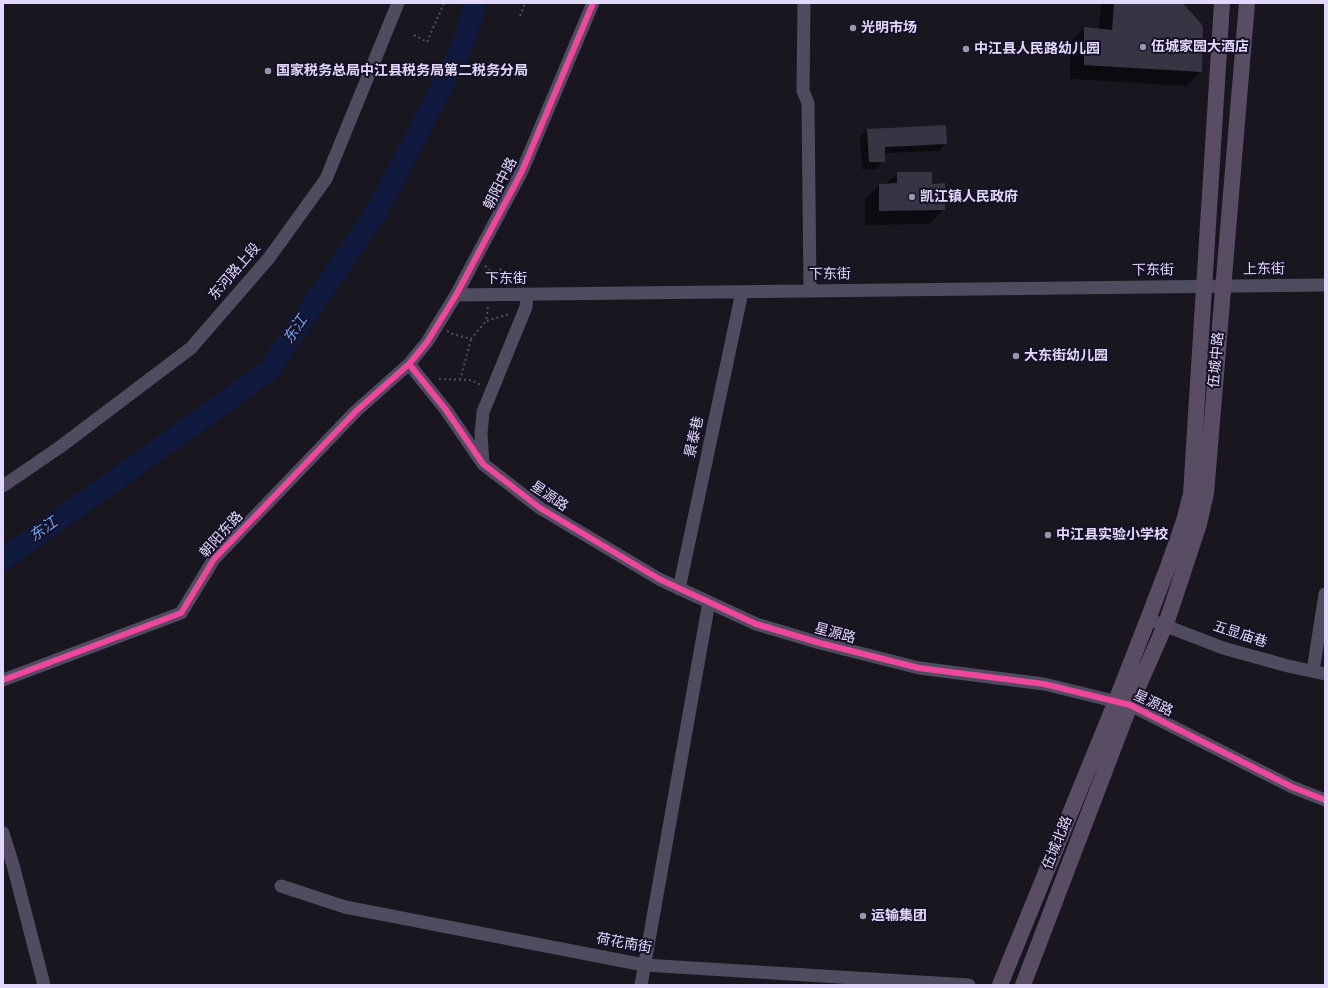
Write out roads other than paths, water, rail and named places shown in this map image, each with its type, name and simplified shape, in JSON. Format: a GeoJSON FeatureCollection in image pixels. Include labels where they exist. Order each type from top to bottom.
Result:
{"type":"FeatureCollection","features":[{"type":"Feature","properties":{"kind":"main road","name":"伍城中路"},"geometry":{"type":"LineString","coordinates":[[1123,703],[1148,618],[1179,536],[1191,494],[1222,3]]}},
{"type":"Feature","properties":{"kind":"main road","name":"伍城中路"},"geometry":{"type":"LineString","coordinates":[[1123,703],[1165,625],[1198,524],[1206,493],[1247,3]]}},
{"type":"Feature","properties":{"kind":"main road","name":"伍城北路"},"geometry":{"type":"LineString","coordinates":[[1000,985],[1123,703]]}},
{"type":"Feature","properties":{"kind":"main road","name":"伍城北路"},"geometry":{"type":"LineString","coordinates":[[1023,985],[1123,703]]}},
{"type":"Feature","properties":{"kind":"street","name":"东河路上段"},"geometry":{"type":"LineString","coordinates":[[3,486],[60,447],[190,348],[269,258],[326,179],[398,3]]}},
{"type":"Feature","properties":{"kind":"street","name":"朝阳中路"},"geometry":{"type":"LineString","coordinates":[[409,364],[428,342],[456,295],[522,171],[593,3]]}},
{"type":"Feature","properties":{"kind":"street"},"geometry":{"type":"LineString","coordinates":[[804,3],[803,91],[808,103],[810,291]]}},
{"type":"Feature","properties":{"kind":"street","name":"上东街"},"geometry":{"type":"LineString","coordinates":[[1203,287],[1325,285]]}},
{"type":"Feature","properties":{"kind":"street","name":"下东街"},"geometry":{"type":"LineString","coordinates":[[456,295],[1203,287]]}},
{"type":"Feature","properties":{"kind":"street","name":"景泰巷"},"geometry":{"type":"LineString","coordinates":[[679,588],[742,292]]}},
{"type":"Feature","properties":{"kind":"street"},"geometry":{"type":"LineString","coordinates":[[483,464],[481,434],[483,412],[526,307],[527,295]]}},
{"type":"Feature","properties":{"kind":"street","name":"星源路"},"geometry":{"type":"LineString","coordinates":[[409,364],[446,410],[483,464],[540,508],[659,579],[756,624],[820,643],[919,668],[1044,684],[1123,703],[1292,787],[1325,800]]}},
{"type":"Feature","properties":{"kind":"street","name":"朝阳东路"},"geometry":{"type":"LineString","coordinates":[[3,680],[181,613],[214,559],[356,411],[409,364]]}},
{"type":"Feature","properties":{"kind":"street"},"geometry":{"type":"LineString","coordinates":[[1319,673],[1325,594]]}},
{"type":"Feature","properties":{"kind":"street"},"geometry":{"type":"LineString","coordinates":[[641,985],[709,602]]}},
{"type":"Feature","properties":{"kind":"street","name":"五显庙巷"},"geometry":{"type":"LineString","coordinates":[[1148,618],[1223,648],[1319,673]]}},
{"type":"Feature","properties":{"kind":"street"},"geometry":{"type":"LineString","coordinates":[[3,833],[13,865],[44,985]]}},
{"type":"Feature","properties":{"kind":"street","name":"荷花南街"},"geometry":{"type":"LineString","coordinates":[[281,886],[345,907],[644,964],[969,985]]}},
{"type":"Feature","properties":{"kind":"waterway","name":"东江"},"geometry":{"type":"LineString","coordinates":[[3,559],[268,371],[378,209],[461,49],[475,3]]}},
{"type":"Feature","properties":{"kind":"place","name":"光明市场"},"geometry":{"type":"Point","coordinates":[853,28]}},
{"type":"Feature","properties":{"kind":"place","name":"伍城家园大酒店"},"geometry":{"type":"Point","coordinates":[1143,47]}},
{"type":"Feature","properties":{"kind":"place","name":"中江县人民路幼儿园"},"geometry":{"type":"Point","coordinates":[966,49]}},
{"type":"Feature","properties":{"kind":"place","name":"国家税务总局中江县税务局第二税务分局"},"geometry":{"type":"Point","coordinates":[268,71]}},
{"type":"Feature","properties":{"kind":"place","name":"凯江镇人民政府"},"geometry":{"type":"Point","coordinates":[912,197]}},
{"type":"Feature","properties":{"kind":"place","name":"大东街幼儿园"},"geometry":{"type":"Point","coordinates":[1016,356]}},
{"type":"Feature","properties":{"kind":"place","name":"中江县实验小学校"},"geometry":{"type":"Point","coordinates":[1048,535]}},
{"type":"Feature","properties":{"kind":"place","name":"运输集团"},"geometry":{"type":"Point","coordinates":[863,916]}}]}
